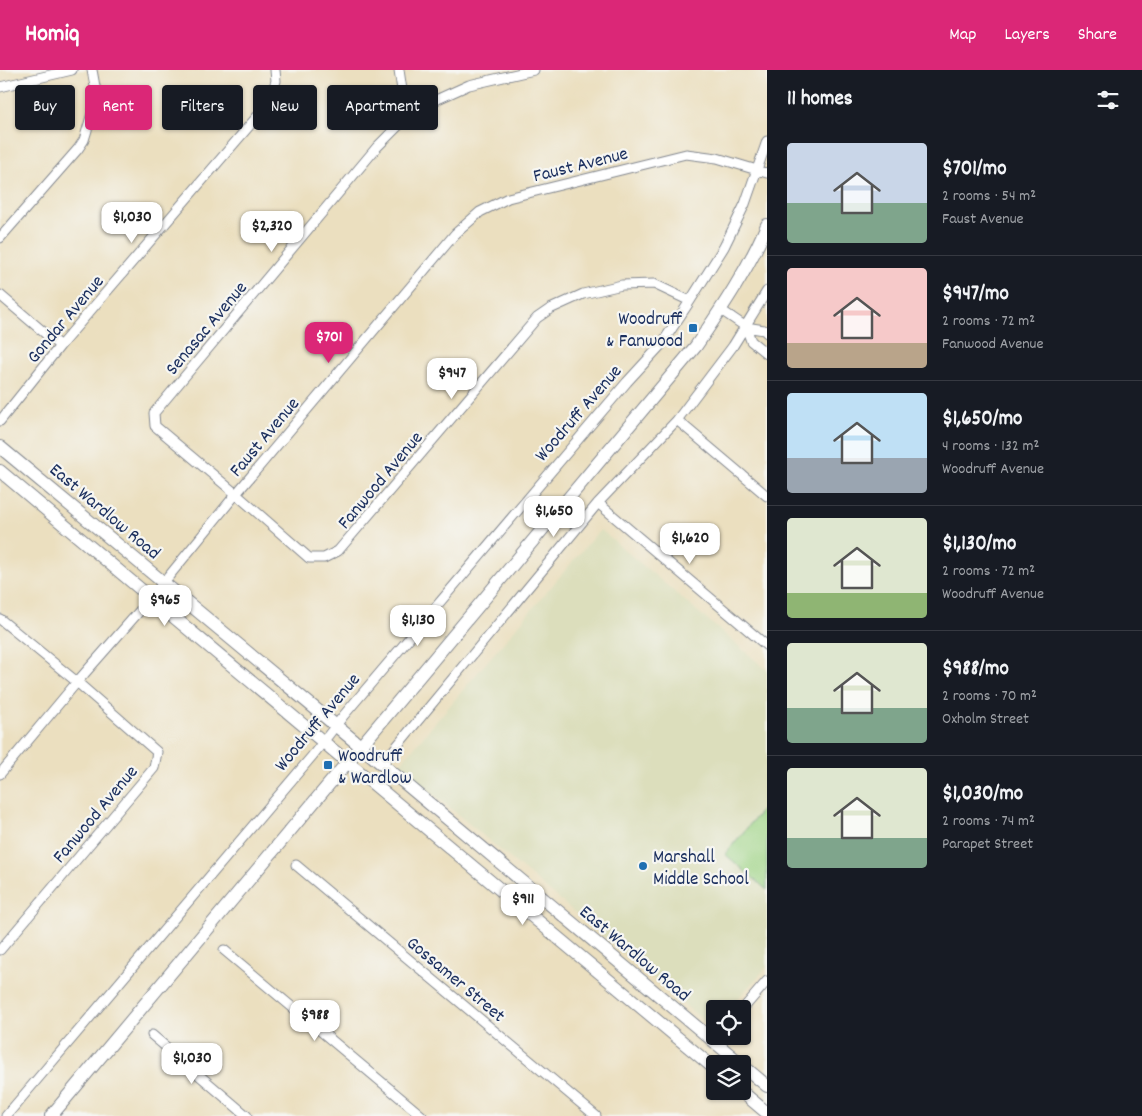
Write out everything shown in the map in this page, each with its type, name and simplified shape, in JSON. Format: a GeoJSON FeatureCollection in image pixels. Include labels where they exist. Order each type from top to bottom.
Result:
{"type":"FeatureCollection","features":[{"type":"Feature","properties":{"kind":"main road"},"geometry":{"type":"LineString","coordinates":[[50,1116],[696,346],[721,310],[767,225]]}},
{"type":"Feature","properties":{"kind":"main road","name":"East Wardlow Road"},"geometry":{"type":"LineString","coordinates":[[0,447],[706,1030]]}},
{"type":"Feature","properties":{"kind":"main road","name":"East Wardlow Road"},"geometry":{"type":"LineString","coordinates":[[0,471],[706,1062]]}},
{"type":"Feature","properties":{"kind":"main road","name":"East Wardlow Road"},"geometry":{"type":"LineString","coordinates":[[723,1045],[733,1055]]}},
{"type":"Feature","properties":{"kind":"main road","name":"East Wardlow Road"},"geometry":{"type":"LineString","coordinates":[[751,1072],[767,1086]]}},
{"type":"Feature","properties":{"kind":"main road"},"geometry":{"type":"LineString","coordinates":[[751,1099],[767,1113]]}},
{"type":"Feature","properties":{"kind":"street"},"geometry":{"type":"LineString","coordinates":[[0,87],[72,70]]}},
{"type":"Feature","properties":{"kind":"street"},"geometry":{"type":"LineString","coordinates":[[0,238],[84,140],[97,97],[92,70]]}},
{"type":"Feature","properties":{"kind":"street","name":"Gondar Avenue"},"geometry":{"type":"LineString","coordinates":[[0,421],[60,346],[268,104],[276,81],[275,70]]}},
{"type":"Feature","properties":{"kind":"street"},"geometry":{"type":"LineString","coordinates":[[399,70],[401,85]]}},
{"type":"Feature","properties":{"kind":"street","name":"Senasac Avenue"},"geometry":{"type":"LineString","coordinates":[[438,100],[469,85],[534,70]]}},
{"type":"Feature","properties":{"kind":"street","name":"Senasac Avenue"},"geometry":{"type":"LineString","coordinates":[[236,494],[154,426],[154,413],[376,147],[393,130]]}},
{"type":"Feature","properties":{"kind":"street","name":"Woodruff Avenue"},"geometry":{"type":"LineString","coordinates":[[6,1116],[627,382],[661,345],[724,247],[745,204],[767,141]]}},
{"type":"Feature","properties":{"kind":"street","name":"Faust Avenue"},"geometry":{"type":"LineString","coordinates":[[0,774],[151,598],[455,234],[480,212],[508,198],[686,154],[716,158],[767,173]]}},
{"type":"Feature","properties":{"kind":"street","name":"Fanwood Avenue"},"geometry":{"type":"LineString","coordinates":[[236,494],[309,558],[324,558],[338,552],[537,318],[550,309],[583,294],[622,285],[654,284],[690,301]]}},
{"type":"Feature","properties":{"kind":"street"},"geometry":{"type":"LineString","coordinates":[[382,764],[598,503],[677,420],[733,346],[767,291]]}},
{"type":"Feature","properties":{"kind":"street"},"geometry":{"type":"LineString","coordinates":[[0,296],[60,346]]}},
{"type":"Feature","properties":{"kind":"street"},"geometry":{"type":"LineString","coordinates":[[721,310],[746,327],[764,330],[767,333]]}},
{"type":"Feature","properties":{"kind":"street"},"geometry":{"type":"LineString","coordinates":[[746,327],[751,341],[767,354]]}},
{"type":"Feature","properties":{"kind":"street"},"geometry":{"type":"LineString","coordinates":[[677,420],[767,496]]}},
{"type":"Feature","properties":{"kind":"street"},"geometry":{"type":"LineString","coordinates":[[598,503],[767,646]]}},
{"type":"Feature","properties":{"kind":"street"},"geometry":{"type":"LineString","coordinates":[[0,619],[77,682]]}},
{"type":"Feature","properties":{"kind":"street","name":"Fanwood Avenue"},"geometry":{"type":"LineString","coordinates":[[0,950],[154,768],[157,752],[77,682]]}},
{"type":"Feature","properties":{"kind":"street","name":"Gossamer Street"},"geometry":{"type":"LineString","coordinates":[[296,865],[596,1116]]}},
{"type":"Feature","properties":{"kind":"street"},"geometry":{"type":"LineString","coordinates":[[224,950],[422,1116]]}},
{"type":"Feature","properties":{"kind":"street"},"geometry":{"type":"LineString","coordinates":[[751,1000],[767,981]]}},
{"type":"Feature","properties":{"kind":"street"},"geometry":{"type":"LineString","coordinates":[[152,1035],[247,1116]]}},
{"type":"Feature","properties":{"kind":"shaded area","name":"Marshall Middle School"},"geometry":{"type":"Polygon","coordinates":[[[601,530],[767,670],[767,967],[736,1000],[706,1000],[706,1023],[399,765],[601,530]]]}},
{"type":"Feature","properties":{"kind":"green space"},"geometry":{"type":"Polygon","coordinates":[[[767,804],[767,890],[725,854],[767,804]]]}},
{"type":"Feature","properties":{"kind":"place","name":"Woodruff & Fanwood"},"geometry":{"type":"Point","coordinates":[693,328]}},
{"type":"Feature","properties":{"kind":"place","name":"Woodruff & Wardlow"},"geometry":{"type":"Point","coordinates":[328,765]}},
{"type":"Feature","properties":{"kind":"place","name":"Marshall Middle School"},"geometry":{"type":"Point","coordinates":[643,866]}}]}
